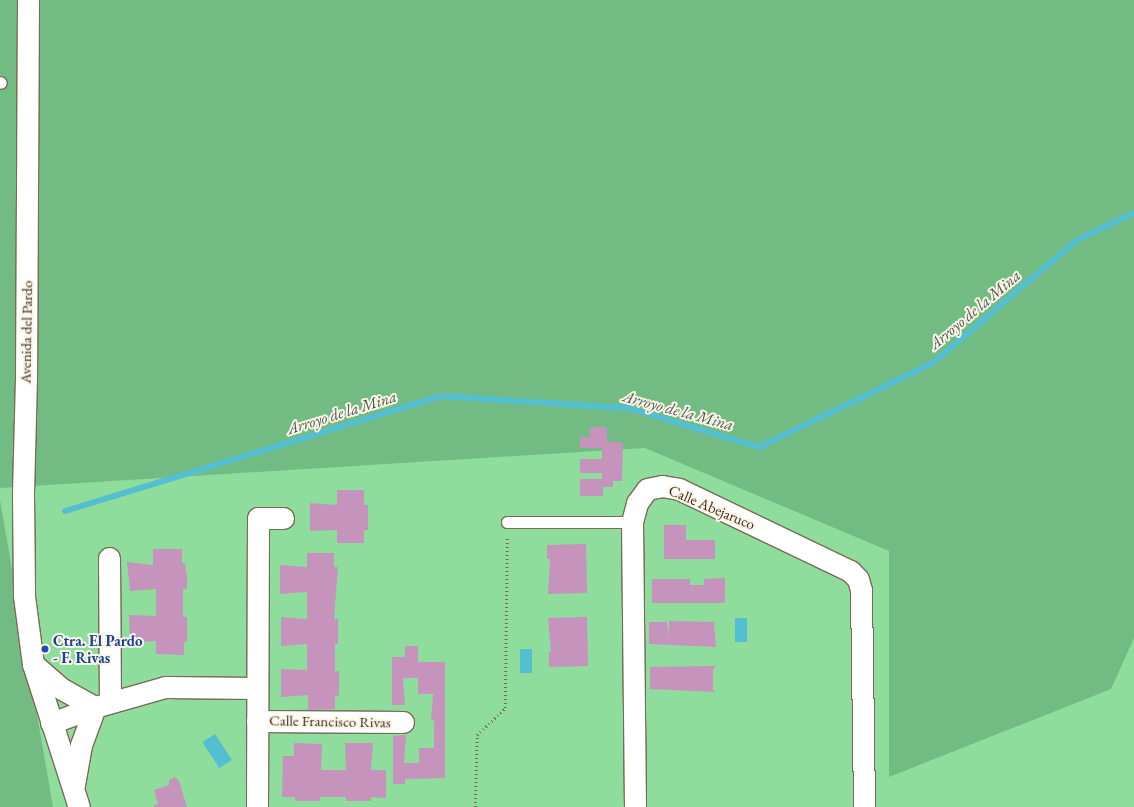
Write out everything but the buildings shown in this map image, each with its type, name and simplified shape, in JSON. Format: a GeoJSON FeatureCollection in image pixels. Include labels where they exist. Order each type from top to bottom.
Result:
{"type":"FeatureCollection","features":[{"type":"Feature","properties":{"kind":"street","name":"Avenida del Pardo"},"geometry":{"type":"LineString","coordinates":[[28,0],[26,363],[23,494],[24,596],[34,664],[51,723],[74,787],[79,807]]}},
{"type":"Feature","properties":{"kind":"street","name":"Calle Abejaruco"},"geometry":{"type":"LineString","coordinates":[[635,807],[632,522],[637,503],[647,489],[662,486],[679,489],[850,571],[858,579],[861,590],[864,807]]}},
{"type":"Feature","properties":{"kind":"street"},"geometry":{"type":"LineString","coordinates":[[257,807],[258,518],[282,518]]}},
{"type":"Feature","properties":{"kind":"street"},"geometry":{"type":"LineString","coordinates":[[102,704],[109,558]]}},
{"type":"Feature","properties":{"kind":"street"},"geometry":{"type":"LineString","coordinates":[[34,664],[62,689],[102,704]]}},
{"type":"Feature","properties":{"kind":"street"},"geometry":{"type":"LineString","coordinates":[[51,723],[102,704],[165,688],[257,688]]}},
{"type":"Feature","properties":{"kind":"street","name":"Avenida del Pardo"},"geometry":{"type":"LineString","coordinates":[[74,787],[81,745],[102,704]]}},
{"type":"Feature","properties":{"kind":"street","name":"Calle Francisco Rivas"},"geometry":{"type":"LineString","coordinates":[[257,721],[403,722]]}},
{"type":"Feature","properties":{"kind":"lane"},"geometry":{"type":"LineString","coordinates":[[507,522],[632,522]]}},
{"type":"Feature","properties":{"kind":"path"},"geometry":{"type":"LineString","coordinates":[[475,807],[477,735],[505,708],[507,522]]}},
{"type":"Feature","properties":{"kind":"green space"},"geometry":{"type":"Polygon","coordinates":[[[0,0],[1134,0],[1134,807],[0,807],[0,0]]]}},
{"type":"Feature","properties":{"kind":"green space"},"geometry":{"type":"Polygon","coordinates":[[[0,0],[1134,0],[1134,638],[1111,689],[889,777],[889,551],[645,448],[0,488],[0,0]]]}},
{"type":"Feature","properties":{"kind":"green space"},"geometry":{"type":"Polygon","coordinates":[[[0,500],[53,807],[0,807],[0,500]]]}},
{"type":"Feature","properties":{"kind":"water"},"geometry":{"type":"Polygon","coordinates":[[[735,618],[747,618],[747,642],[735,642],[735,618]]]}},
{"type":"Feature","properties":{"kind":"water"},"geometry":{"type":"Polygon","coordinates":[[[520,649],[532,649],[532,673],[520,673],[520,649]]]}},
{"type":"Feature","properties":{"kind":"water"},"geometry":{"type":"Polygon","coordinates":[[[215,734],[232,760],[219,768],[202,742],[215,734]]]}},
{"type":"Feature","properties":{"kind":"waterway","name":"Arroyo de la Mina"},"geometry":{"type":"LineString","coordinates":[[65,511],[440,396],[628,408],[759,447],[933,363],[1077,240],[1134,213]]}},
{"type":"Feature","properties":{"kind":"place","name":"Ctra. El Pardo - F. Rivas"},"geometry":{"type":"Point","coordinates":[45,649]}}]}
